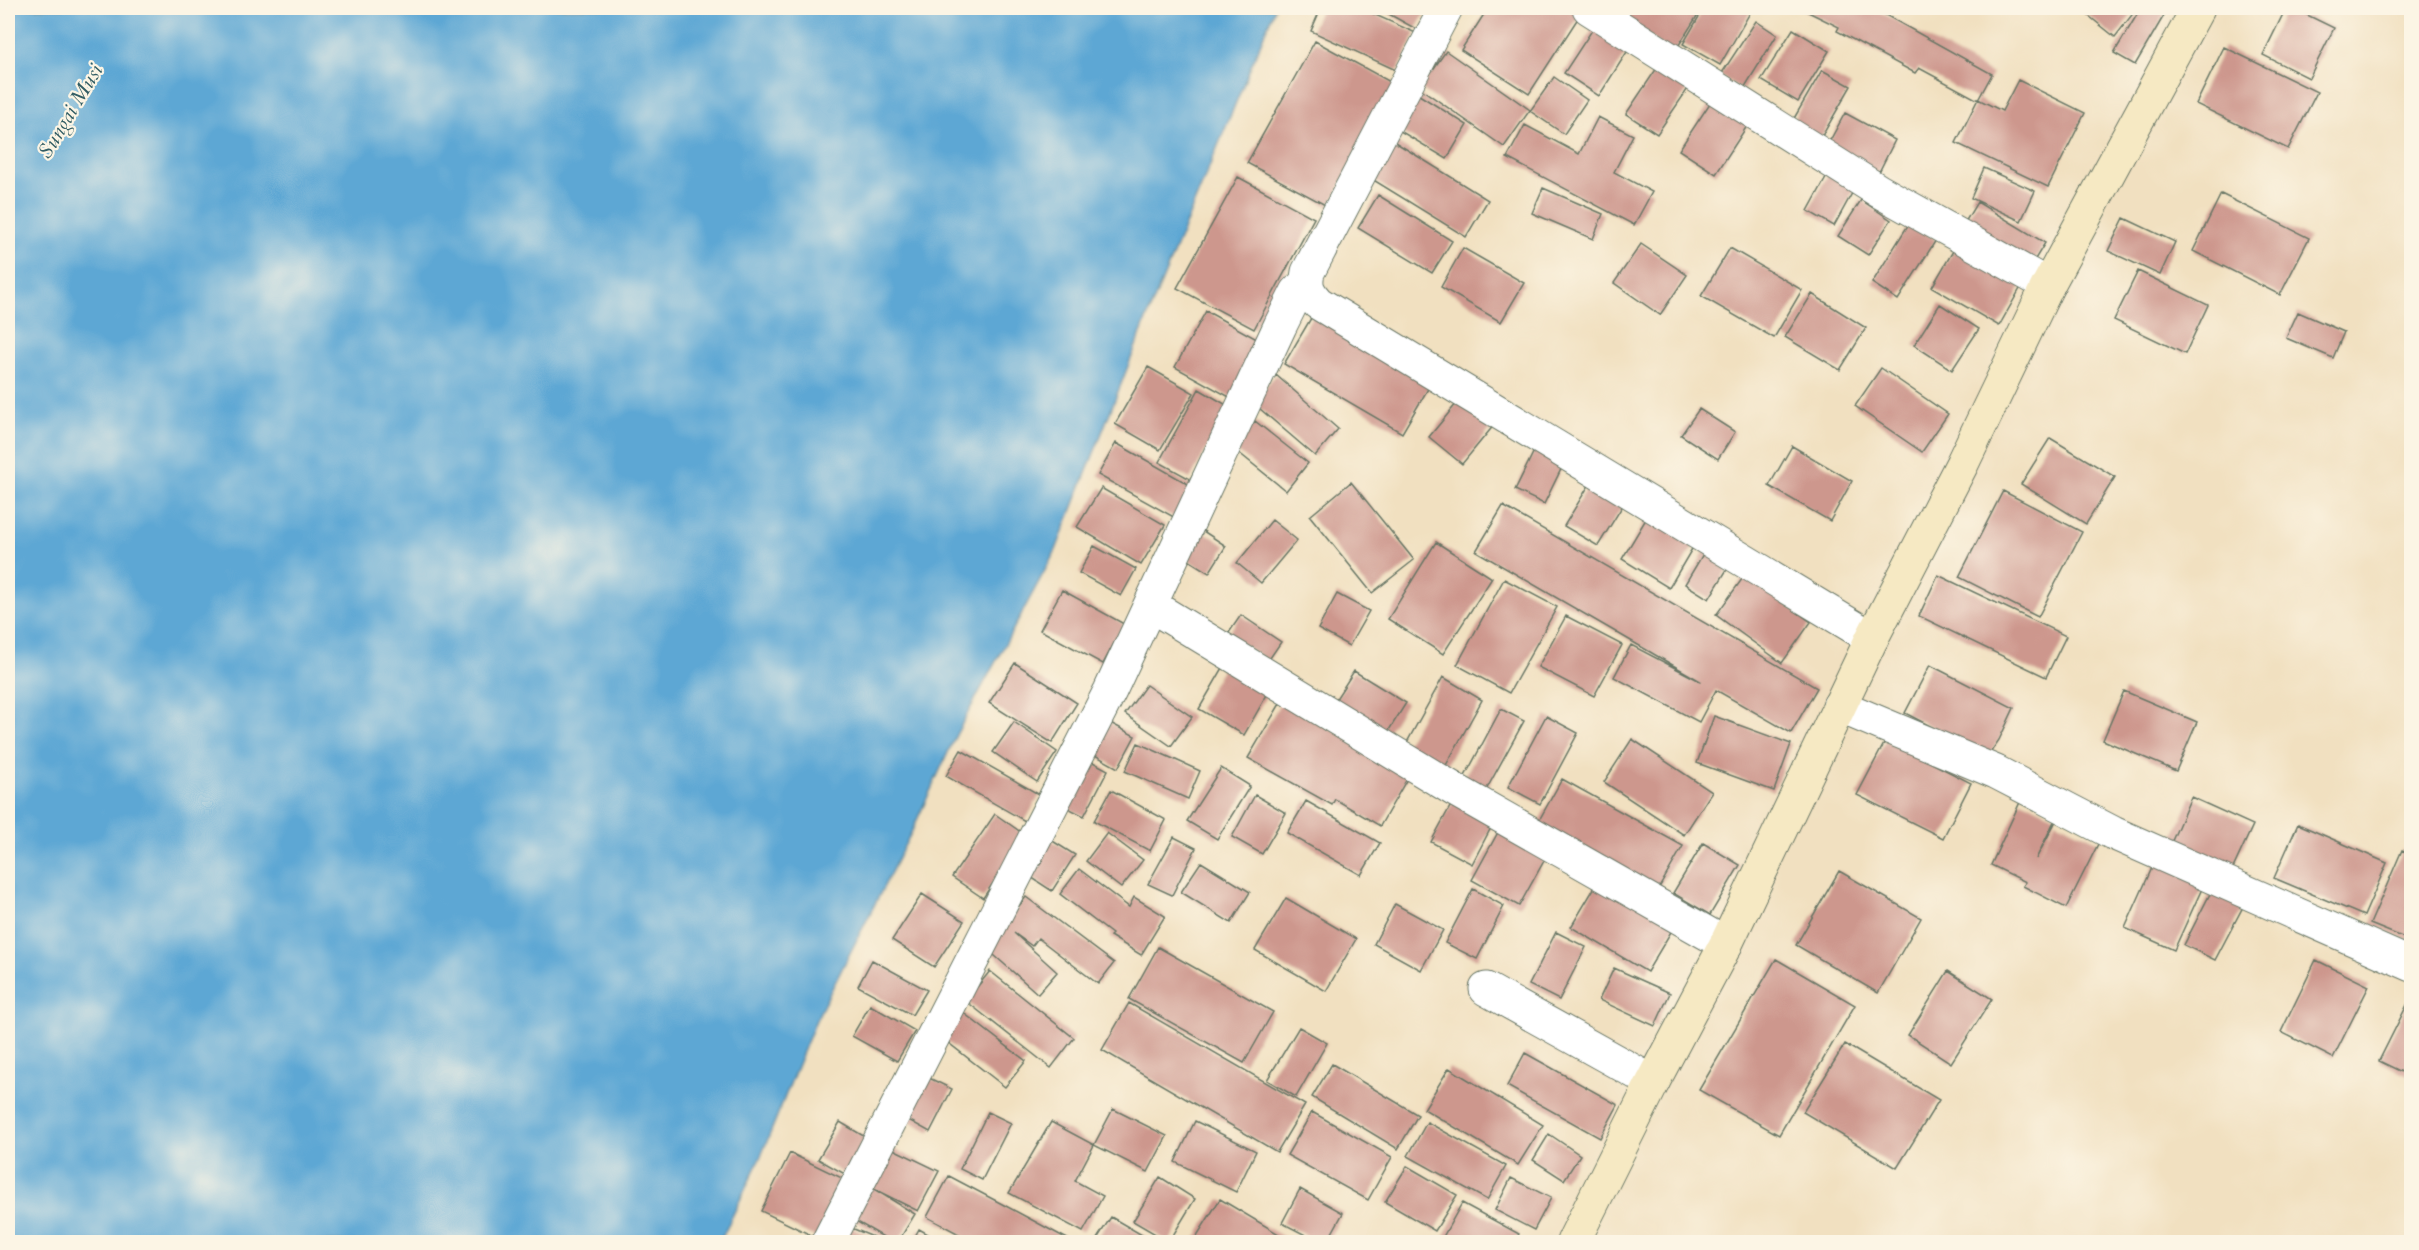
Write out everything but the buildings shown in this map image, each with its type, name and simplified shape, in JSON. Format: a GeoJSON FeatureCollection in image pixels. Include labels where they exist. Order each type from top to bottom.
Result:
{"type":"FeatureCollection","features":[{"type":"Feature","properties":{"kind":"street"},"geometry":{"type":"LineString","coordinates":[[828,1242],[1110,692],[1297,292],[1306,283],[1313,261],[1446,8]]}},
{"type":"Feature","properties":{"kind":"street"},"geometry":{"type":"LineString","coordinates":[[1589,8],[1879,191],[2048,285]]}},
{"type":"Feature","properties":{"kind":"street"},"geometry":{"type":"LineString","coordinates":[[1573,1242],[1653,1082],[1726,944],[1872,638],[1962,464],[2048,285],[2198,8]]}},
{"type":"Feature","properties":{"kind":"street"},"geometry":{"type":"LineString","coordinates":[[1306,283],[1309,293],[1318,303],[1872,638]]}},
{"type":"Feature","properties":{"kind":"street"},"geometry":{"type":"LineString","coordinates":[[1150,605],[1455,790],[1726,944]]}},
{"type":"Feature","properties":{"kind":"street"},"geometry":{"type":"LineString","coordinates":[[1839,706],[1996,772],[2113,833],[2412,966]]}},
{"type":"Feature","properties":{"kind":"street"},"geometry":{"type":"LineString","coordinates":[[1486,989],[1653,1082]]}},
{"type":"Feature","properties":{"kind":"water","name":"Sungai Musi"},"geometry":{"type":"Polygon","coordinates":[[[8,8],[1275,8],[1150,310],[1056,550],[956,735],[912,831],[816,1020],[761,1156],[720,1242],[8,1242],[8,8]]]}}]}
